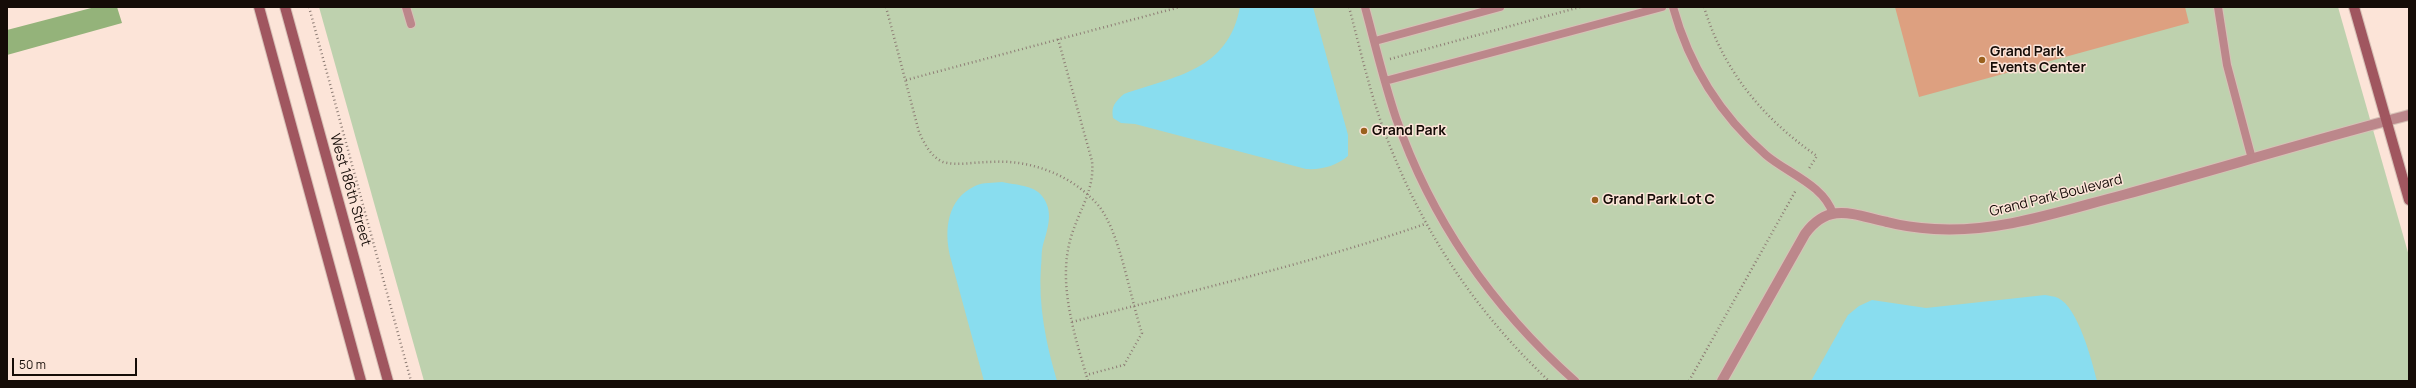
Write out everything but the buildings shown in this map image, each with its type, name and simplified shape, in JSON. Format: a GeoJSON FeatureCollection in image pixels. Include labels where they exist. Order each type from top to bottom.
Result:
{"type":"FeatureCollection","features":[{"type":"Feature","properties":{"kind":"street"},"geometry":{"type":"LineString","coordinates":[[259,7],[361,381]]}},
{"type":"Feature","properties":{"kind":"street","name":"West 186th Street"},"geometry":{"type":"LineString","coordinates":[[285,7],[388,381]]}},
{"type":"Feature","properties":{"kind":"street"},"geometry":{"type":"LineString","coordinates":[[2354,7],[2409,200]]}},
{"type":"Feature","properties":{"kind":"street","name":"Grand Park Boulevard"},"geometry":{"type":"LineString","coordinates":[[1722,381],[1805,234],[1812,224],[1821,218],[1833,214],[1853,213],[1887,222],[1933,229],[1983,228],[2031,220],[2409,114]]}},
{"type":"Feature","properties":{"kind":"lane"},"geometry":{"type":"LineString","coordinates":[[406,7],[411,24]]}},
{"type":"Feature","properties":{"kind":"lane"},"geometry":{"type":"LineString","coordinates":[[1365,7],[1385,81],[1408,150],[1443,225],[1458,249],[1503,309],[1527,336],[1575,381]]}},
{"type":"Feature","properties":{"kind":"lane"},"geometry":{"type":"LineString","coordinates":[[1375,41],[1500,7]]}},
{"type":"Feature","properties":{"kind":"lane"},"geometry":{"type":"LineString","coordinates":[[1385,81],[1662,7]]}},
{"type":"Feature","properties":{"kind":"lane"},"geometry":{"type":"LineString","coordinates":[[1673,7],[1691,59],[1713,97],[1730,119],[1766,155],[1825,198],[1833,214]]}},
{"type":"Feature","properties":{"kind":"lane"},"geometry":{"type":"LineString","coordinates":[[2218,7],[2227,65],[2252,159]]}},
{"type":"Feature","properties":{"kind":"path"},"geometry":{"type":"LineString","coordinates":[[309,7],[411,381]]}},
{"type":"Feature","properties":{"kind":"path"},"geometry":{"type":"LineString","coordinates":[[886,7],[919,132],[928,150],[936,158],[952,163],[991,161],[1030,165],[1070,180],[1098,205],[1111,227],[1142,333],[1124,365],[1086,376]]}},
{"type":"Feature","properties":{"kind":"path"},"geometry":{"type":"LineString","coordinates":[[906,80],[1180,7]]}},
{"type":"Feature","properties":{"kind":"path"},"geometry":{"type":"LineString","coordinates":[[1365,66],[1580,7]]}},
{"type":"Feature","properties":{"kind":"path"},"geometry":{"type":"LineString","coordinates":[[1689,381],[1817,156],[1779,127],[1738,80],[1717,41],[1704,7]]}},
{"type":"Feature","properties":{"kind":"path"},"geometry":{"type":"LineString","coordinates":[[1058,39],[1092,161],[1093,174],[1088,196],[1071,237],[1067,258],[1067,295],[1072,322],[1088,381]]}},
{"type":"Feature","properties":{"kind":"path"},"geometry":{"type":"LineString","coordinates":[[1072,322],[1390,236],[1426,224]]}},
{"type":"Feature","properties":{"kind":"green space"},"geometry":{"type":"Polygon","coordinates":[[[95,7],[117,7],[122,23],[7,55],[7,30],[95,7]]]}},
{"type":"Feature","properties":{"kind":"green space","name":"Grand Park"},"geometry":{"type":"Polygon","coordinates":[[[319,7],[2338,7],[2409,256],[2409,381],[424,381],[319,7]]]}},
{"type":"Feature","properties":{"kind":"water"},"geometry":{"type":"Polygon","coordinates":[[[1240,7],[1313,7],[1348,135],[1348,156],[1328,167],[1306,169],[1135,124],[1121,123],[1113,118],[1114,104],[1124,94],[1162,82],[1197,68],[1211,58],[1224,45],[1234,28],[1240,7]]]}},
{"type":"Feature","properties":{"kind":"water"},"geometry":{"type":"Polygon","coordinates":[[[1002,182],[1024,186],[1039,192],[1048,208],[1049,220],[1042,248],[1040,281],[1046,339],[1057,381],[984,381],[950,256],[947,236],[950,216],[958,199],[975,186],[1002,182]]]}},
{"type":"Feature","properties":{"kind":"water"},"geometry":{"type":"Polygon","coordinates":[[[2045,295],[2058,298],[2065,303],[2072,312],[2083,335],[2097,381],[1811,381],[1848,315],[1859,306],[1872,300],[1926,308],[2045,295]]]}},
{"type":"Feature","properties":{"kind":"place","name":"Grand Park Events Center"},"geometry":{"type":"Point","coordinates":[1982,60]}},
{"type":"Feature","properties":{"kind":"place","name":"Grand Park"},"geometry":{"type":"Point","coordinates":[1364,131]}},
{"type":"Feature","properties":{"kind":"place","name":"Grand Park Lot C"},"geometry":{"type":"Point","coordinates":[1595,200]}}]}
